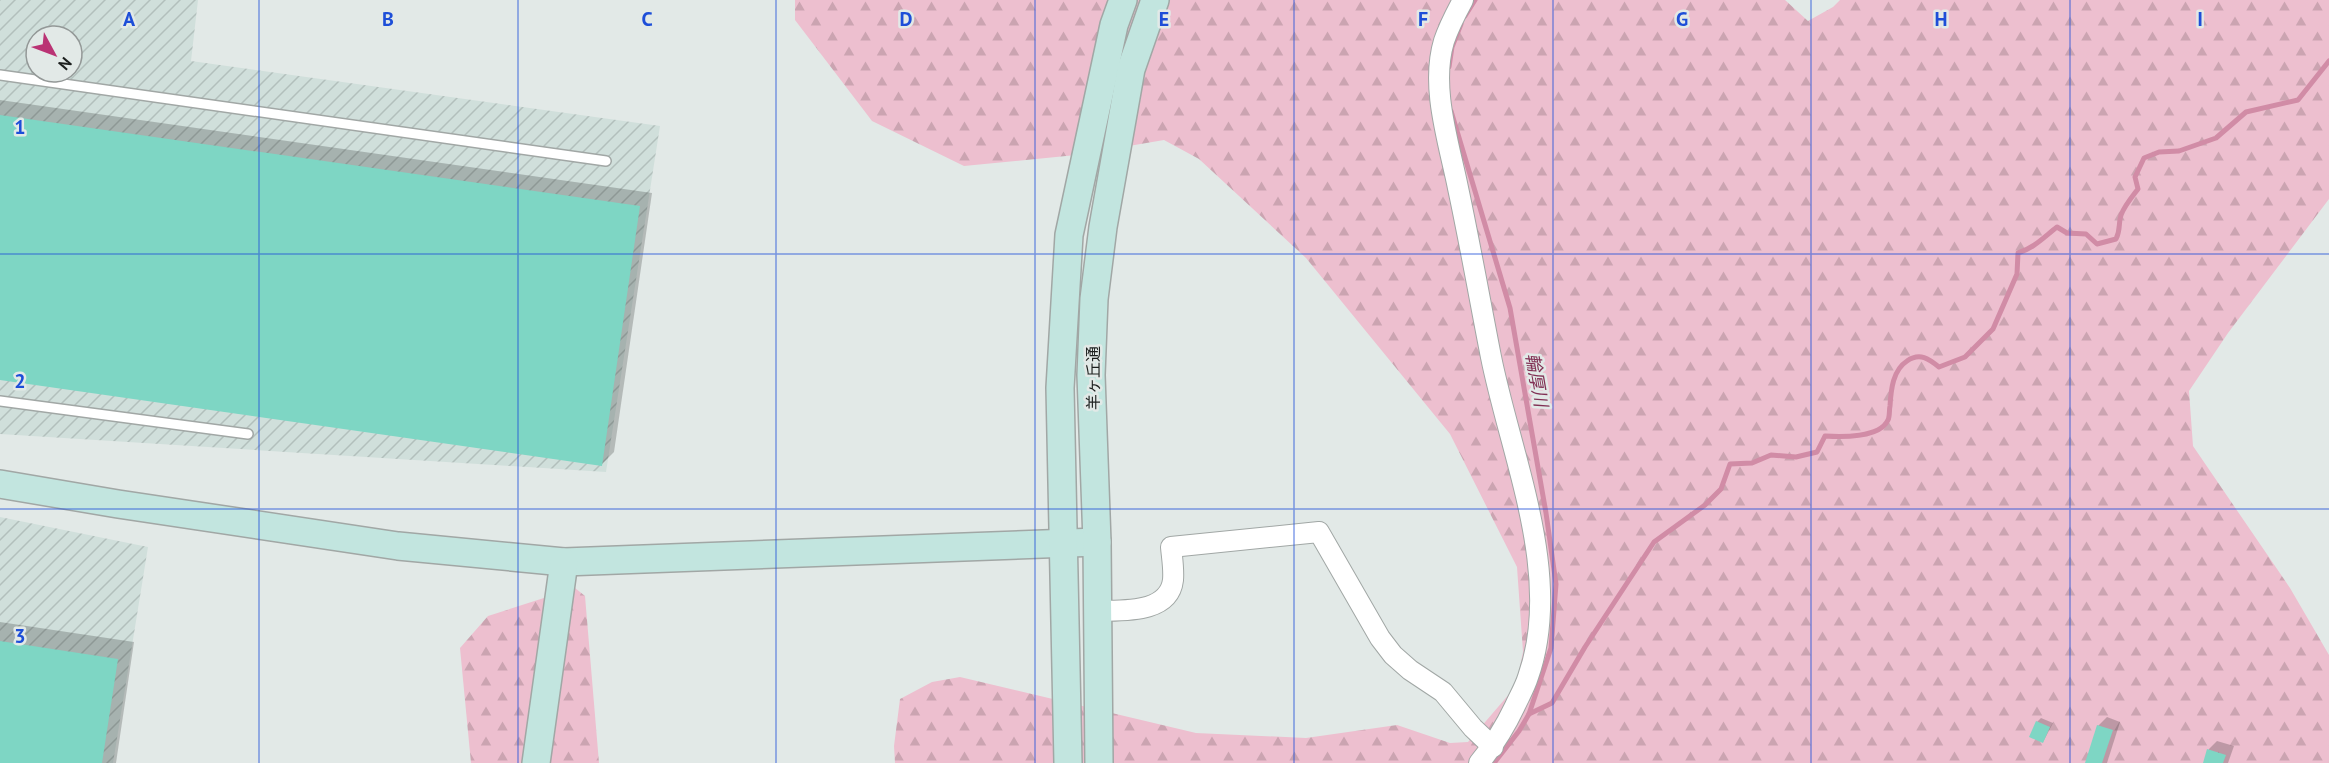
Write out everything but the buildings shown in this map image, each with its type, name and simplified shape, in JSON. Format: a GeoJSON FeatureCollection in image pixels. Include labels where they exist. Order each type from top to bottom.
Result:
{"type":"FeatureCollection","features":[{"type":"Feature","properties":{"kind":"main road","name":"羊ヶ丘通"},"geometry":{"type":"LineString","coordinates":[[1068,763],[1060,388],[1069,235],[1114,25],[1123,0]]}},
{"type":"Feature","properties":{"kind":"main road","name":"羊ヶ丘通"},"geometry":{"type":"LineString","coordinates":[[1099,763],[1097,542],[1091,375],[1094,299],[1103,227],[1131,69],[1155,0]]}},
{"type":"Feature","properties":{"kind":"main road"},"geometry":{"type":"LineString","coordinates":[[0,484],[142,508],[398,546],[564,562],[1097,542]]}},
{"type":"Feature","properties":{"kind":"main road"},"geometry":{"type":"LineString","coordinates":[[536,763],[564,562]]}},
{"type":"Feature","properties":{"kind":"street"},"geometry":{"type":"LineString","coordinates":[[1464,0],[1451,21],[1443,44],[1440,88],[1447,136],[1491,358],[1536,542],[1540,610],[1538,637],[1528,677],[1493,747],[1479,763]]}},
{"type":"Feature","properties":{"kind":"street"},"geometry":{"type":"LineString","coordinates":[[1098,611],[1145,608],[1158,602],[1169,590],[1173,581],[1171,547],[1319,532],[1380,638],[1393,655],[1410,670],[1443,692],[1473,728],[1493,747]]}},
{"type":"Feature","properties":{"kind":"lane"},"geometry":{"type":"LineString","coordinates":[[0,75],[606,161]]}},
{"type":"Feature","properties":{"kind":"lane"},"geometry":{"type":"LineString","coordinates":[[0,401],[248,434]]}},
{"type":"Feature","properties":{"kind":"shaded area"},"geometry":{"type":"Polygon","coordinates":[[[0,0],[198,0],[191,61],[660,126],[606,472],[0,434],[0,0]]]}},
{"type":"Feature","properties":{"kind":"shaded area"},"geometry":{"type":"Polygon","coordinates":[[[0,517],[148,547],[113,763],[0,763],[0,517]]]}},
{"type":"Feature","properties":{"kind":"green space"},"geometry":{"type":"Polygon","coordinates":[[[795,0],[1785,0],[1808,21],[1833,7],[1840,0],[2329,0],[2329,199],[2228,333],[2189,391],[2193,446],[2290,588],[2329,655],[2329,763],[895,763],[894,746],[900,699],[932,682],[960,677],[1196,733],[1306,738],[1397,725],[1450,743],[1468,742],[1516,686],[1523,652],[1517,567],[1450,434],[1306,258],[1199,159],[1164,140],[1076,155],[964,166],[872,121],[795,20],[795,0]]]}},
{"type":"Feature","properties":{"kind":"green space"},"geometry":{"type":"Polygon","coordinates":[[[575,588],[585,596],[599,763],[471,763],[460,648],[488,616],[575,588]]]}},
{"type":"Feature","properties":{"kind":"waterway","name":"輪厚川"},"geometry":{"type":"LineString","coordinates":[[1465,16],[1475,0]]}},
{"type":"Feature","properties":{"kind":"waterway","name":"輪厚川"},"geometry":{"type":"LineString","coordinates":[[1449,67],[1452,47],[1461,24]]}},
{"type":"Feature","properties":{"kind":"waterway"},"geometry":{"type":"LineString","coordinates":[[1529,714],[1552,703],[1585,647],[1654,542],[1705,505],[1721,489],[1730,464],[1752,463],[1771,455],[1796,457],[1817,452],[1825,436],[1860,435],[1884,426],[1889,417],[1894,380],[1902,365],[1912,358],[1920,357],[1928,359],[1939,367],[1965,357],[1993,329],[2017,274],[2018,253],[2034,245],[2057,227],[2067,233],[2086,234],[2097,244],[2116,239],[2121,215],[2138,189],[2135,177],[2144,158],[2159,152],[2179,151],[2216,138],[2246,112],[2298,100],[2329,61]]}},
{"type":"Feature","properties":{"kind":"waterway","name":"輪厚川"},"geometry":{"type":"LineString","coordinates":[[1451,111],[1510,308],[1546,513],[1556,584],[1551,648],[1529,714],[1494,763]]}}]}
